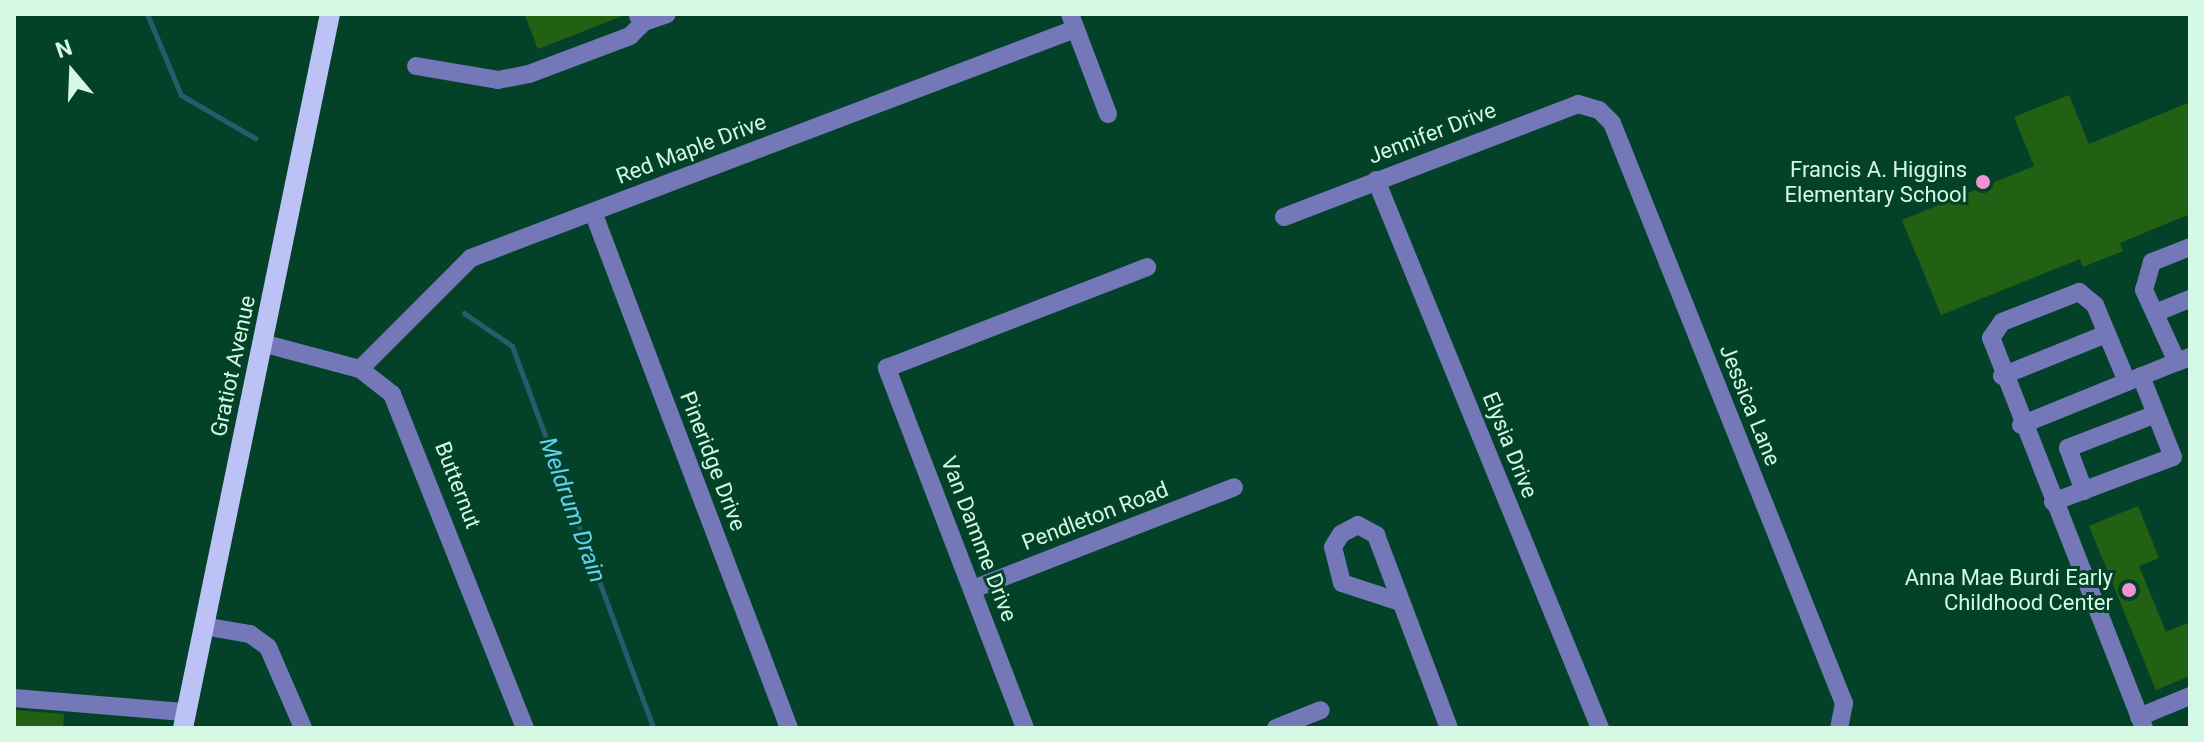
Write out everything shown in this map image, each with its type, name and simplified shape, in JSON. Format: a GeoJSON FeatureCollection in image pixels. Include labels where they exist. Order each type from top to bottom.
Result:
{"type":"FeatureCollection","features":[{"type":"Feature","properties":{"kind":"main road","name":"Gratiot Avenue"},"geometry":{"type":"LineString","coordinates":[[185,720],[330,14]]}},
{"type":"Feature","properties":{"kind":"street"},"geometry":{"type":"LineString","coordinates":[[416,66],[498,80],[529,74],[630,36],[640,18],[667,14]]}},
{"type":"Feature","properties":{"kind":"street"},"geometry":{"type":"LineString","coordinates":[[1072,21],[1108,114]]}},
{"type":"Feature","properties":{"kind":"street","name":"Red Maple Drive"},"geometry":{"type":"LineString","coordinates":[[360,369],[471,258],[1072,21]]}},
{"type":"Feature","properties":{"kind":"street","name":"Jennifer Drive"},"geometry":{"type":"LineString","coordinates":[[1284,217],[1578,104],[1599,110]]}},
{"type":"Feature","properties":{"kind":"street","name":"Jessica Lane"},"geometry":{"type":"LineString","coordinates":[[1599,110],[1612,123],[1838,688],[1842,725]]}},
{"type":"Feature","properties":{"kind":"street","name":"Elysia Drive"},"geometry":{"type":"LineString","coordinates":[[1376,180],[1600,728]]}},
{"type":"Feature","properties":{"kind":"street","name":"Pineridge Drive"},"geometry":{"type":"LineString","coordinates":[[593,212],[789,728]]}},
{"type":"Feature","properties":{"kind":"street"},"geometry":{"type":"LineString","coordinates":[[2021,425],[2183,360],[2144,290],[2152,262],[2190,247]]}},
{"type":"Feature","properties":{"kind":"street","name":"Van Damme Drive"},"geometry":{"type":"LineString","coordinates":[[1025,728],[887,368],[1147,267]]}},
{"type":"Feature","properties":{"kind":"street"},"geometry":{"type":"LineString","coordinates":[[2053,502],[2173,457],[2156,414],[2106,334],[2095,305],[2079,292],[2002,322],[1991,338],[2021,425],[2142,723],[2190,696]]}},
{"type":"Feature","properties":{"kind":"street"},"geometry":{"type":"LineString","coordinates":[[2155,313],[2190,299]]}},
{"type":"Feature","properties":{"kind":"street"},"geometry":{"type":"LineString","coordinates":[[2002,376],[2106,334]]}},
{"type":"Feature","properties":{"kind":"street","name":"Butternut"},"geometry":{"type":"LineString","coordinates":[[262,343],[360,369],[392,394],[412,432],[525,728]]}},
{"type":"Feature","properties":{"kind":"street"},"geometry":{"type":"LineString","coordinates":[[2084,491],[2068,448],[2156,414]]}},
{"type":"Feature","properties":{"kind":"street","name":"Pendleton Road"},"geometry":{"type":"LineString","coordinates":[[973,589],[1234,487]]}},
{"type":"Feature","properties":{"kind":"street"},"geometry":{"type":"LineString","coordinates":[[1400,602],[1342,583],[1333,547],[1341,534],[1358,525],[1376,535],[1449,728]]}},
{"type":"Feature","properties":{"kind":"street"},"geometry":{"type":"LineString","coordinates":[[203,626],[250,634],[268,647],[303,728]]}},
{"type":"Feature","properties":{"kind":"street"},"geometry":{"type":"LineString","coordinates":[[14,698],[185,720]]}},
{"type":"Feature","properties":{"kind":"street"},"geometry":{"type":"LineString","coordinates":[[1276,728],[1321,710]]}},
{"type":"Feature","properties":{"kind":"building"},"geometry":{"type":"Polygon","coordinates":[[[524,14],[625,14],[625,15],[538,49],[524,14]]]}},
{"type":"Feature","properties":{"kind":"building"},"geometry":{"type":"Polygon","coordinates":[[[2069,95],[2089,144],[2190,102],[2190,214],[2120,243],[2123,251],[2083,267],[2080,259],[1941,315],[1902,220],[2034,166],[2014,117],[2069,95]]]}},
{"type":"Feature","properties":{"kind":"building"},"geometry":{"type":"Polygon","coordinates":[[[2138,506],[2159,558],[2139,566],[2166,632],[2190,622],[2190,676],[2156,690],[2089,526],[2138,506]]]}},
{"type":"Feature","properties":{"kind":"building"},"geometry":{"type":"Polygon","coordinates":[[[14,710],[64,714],[63,728],[14,728],[14,710]]]}},
{"type":"Feature","properties":{"kind":"waterway","name":"Meldrum Drain"},"geometry":{"type":"LineString","coordinates":[[147,14],[181,95],[255,138]]}},
{"type":"Feature","properties":{"kind":"waterway","name":"Meldrum Drain"},"geometry":{"type":"LineString","coordinates":[[464,313],[512,346],[653,728]]}},
{"type":"Feature","properties":{"kind":"place","name":"Francis A. Higgins Elementary School"},"geometry":{"type":"Point","coordinates":[1983,182]}},
{"type":"Feature","properties":{"kind":"place","name":"Anna Mae Burdi Early Childhood Center"},"geometry":{"type":"Point","coordinates":[2129,590]}}]}
